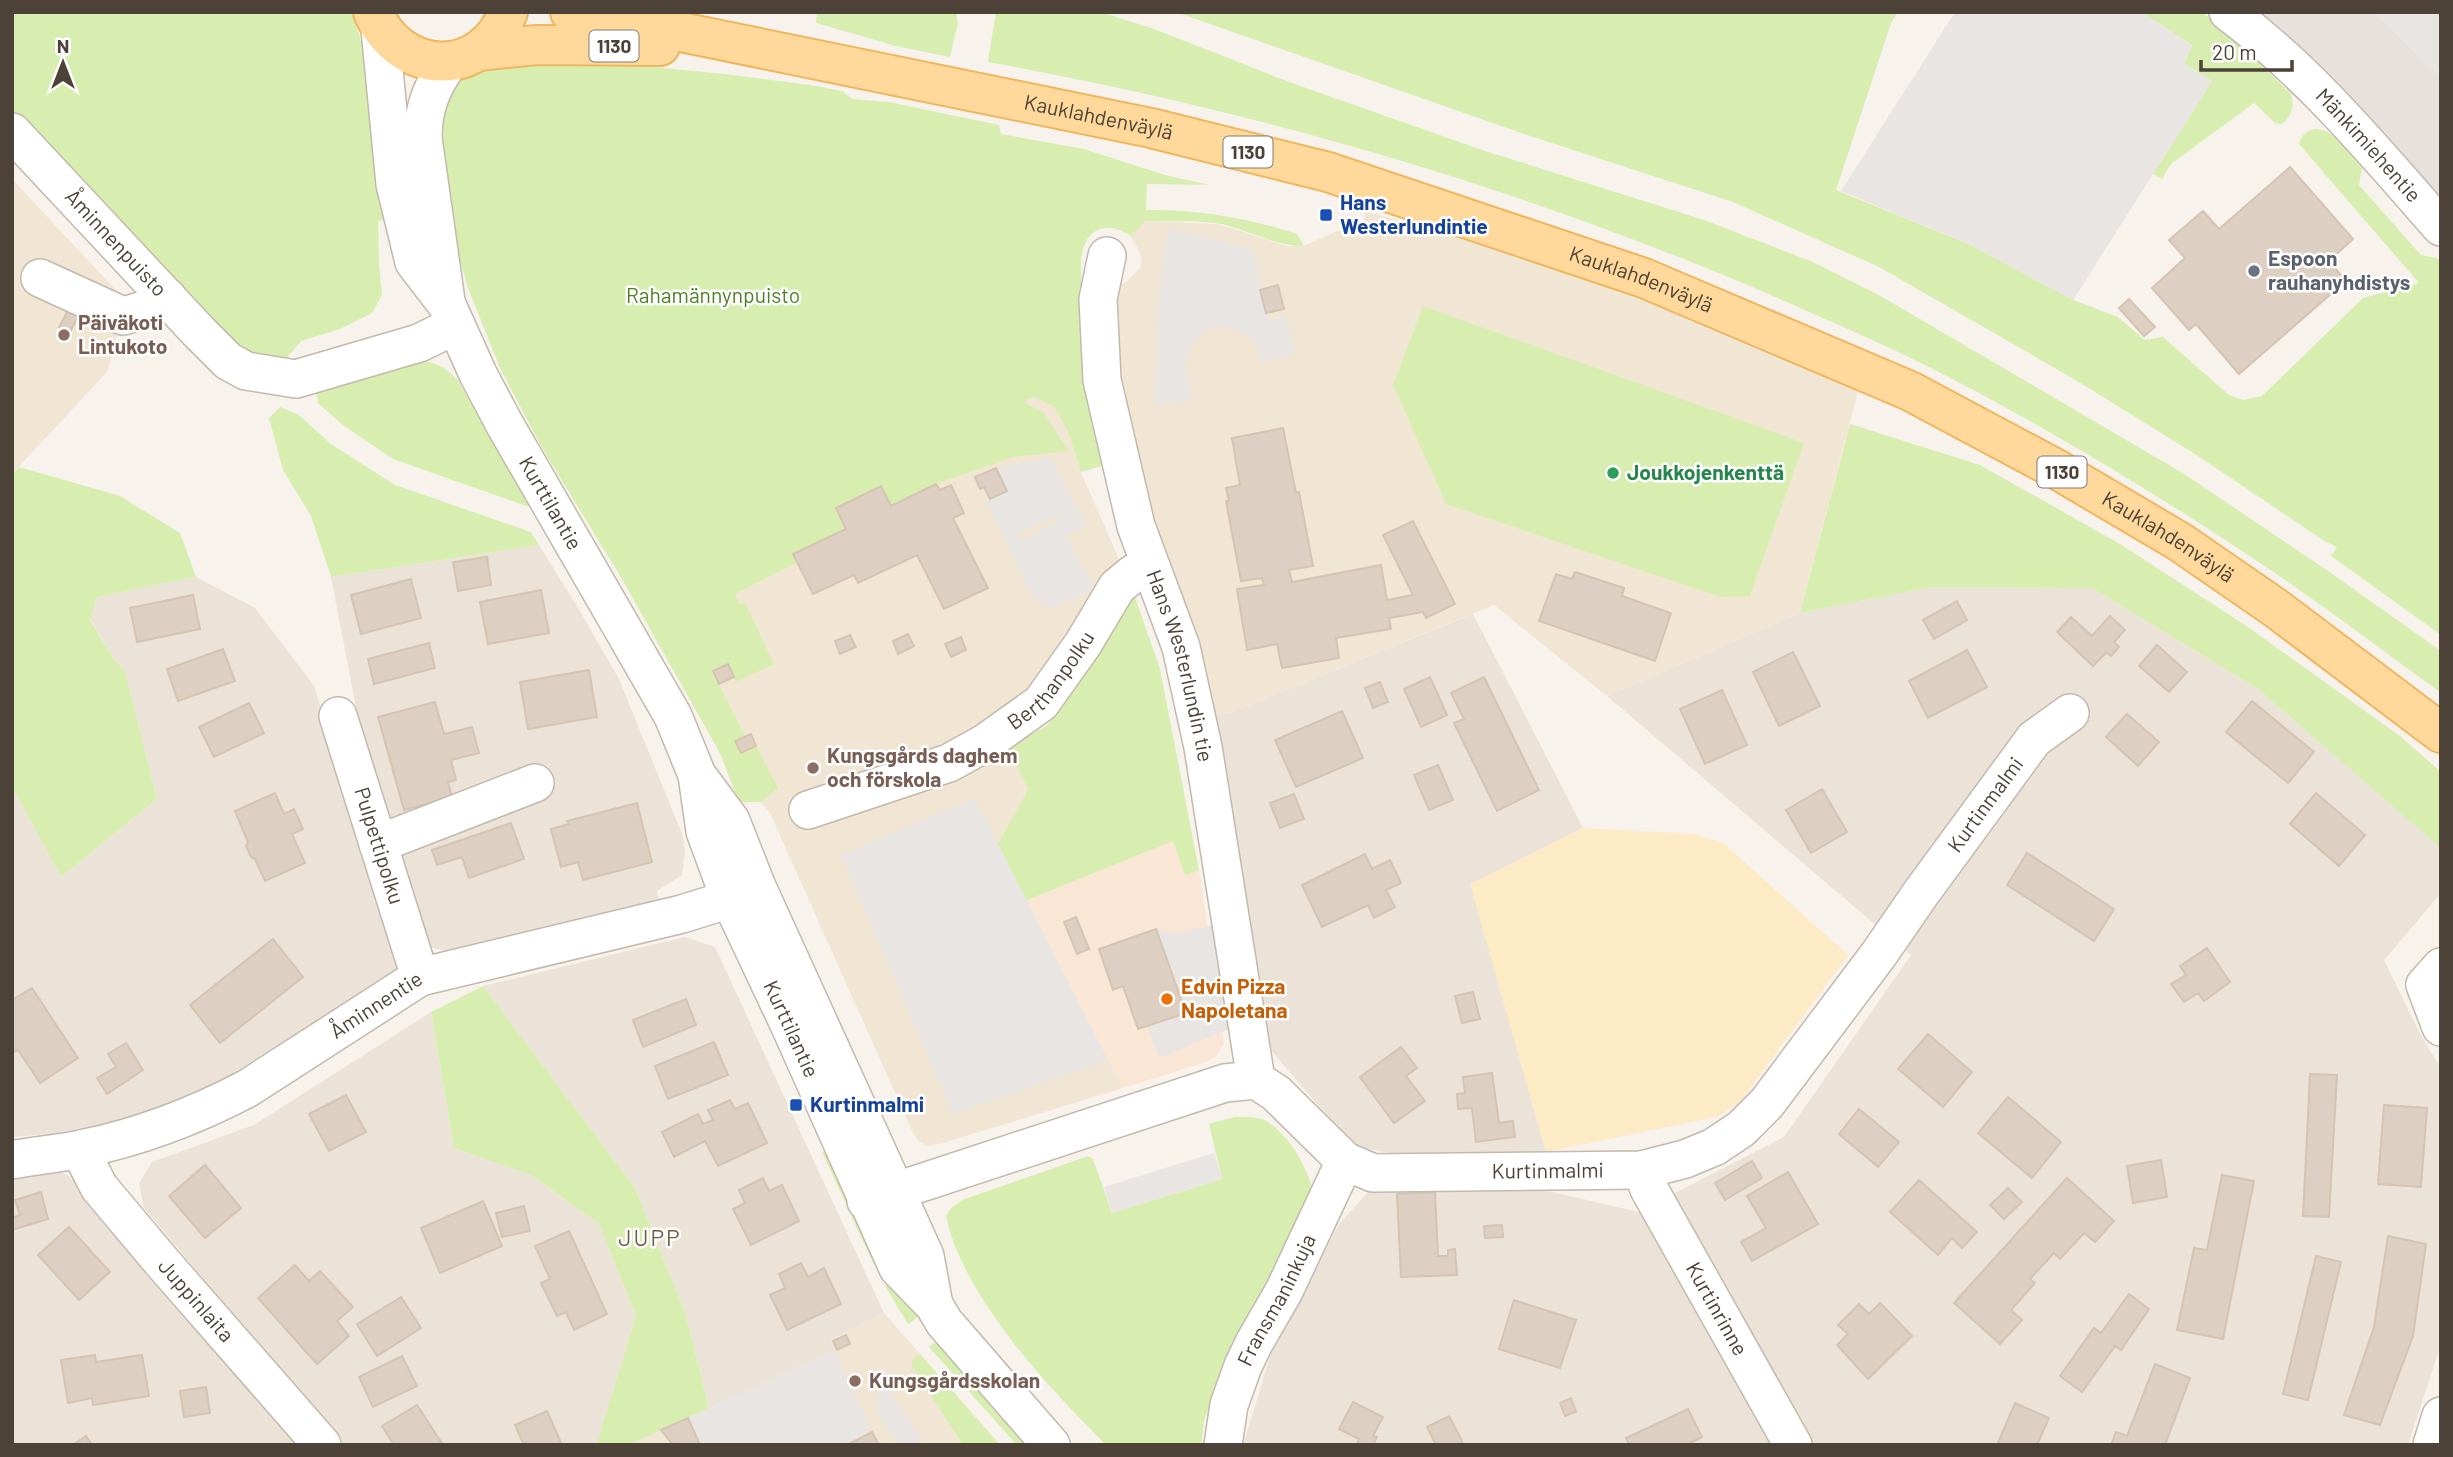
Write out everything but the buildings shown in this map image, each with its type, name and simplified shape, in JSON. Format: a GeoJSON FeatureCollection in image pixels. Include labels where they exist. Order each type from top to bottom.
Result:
{"type":"FeatureCollection","features":[{"type":"Feature","properties":{"kind":"main road"},"geometry":{"type":"LineString","coordinates":[[464,56],[492,40],[508,12]]}},
{"type":"Feature","properties":{"kind":"main road","name":"Kauklahdenväylä"},"geometry":{"type":"LineString","coordinates":[[570,12],[627,21],[1150,128],[1328,172],[1644,278],[1910,391],[2058,470],[2180,542],[2277,609],[2441,733]]}},
{"type":"Feature","properties":{"kind":"main road","name":"1130"},"geometry":{"type":"LineString","coordinates":[[376,20],[391,43],[407,54],[424,60],[464,56]]}},
{"type":"Feature","properties":{"kind":"main road","name":"Kauklahdenväylä"},"geometry":{"type":"LineString","coordinates":[[464,56],[537,45],[750,47]]}},
{"type":"Feature","properties":{"kind":"street","name":"Mänkimiehentie"},"geometry":{"type":"LineString","coordinates":[[2228,12],[2264,39],[2329,102],[2441,227]]}},
{"type":"Feature","properties":{"kind":"street","name":"Kurttilantie"},"geometry":{"type":"LineString","coordinates":[[376,20],[395,184],[414,262],[452,315],[478,374],[564,547],[673,716],[697,775],[705,831],[743,893],[789,1024],[881,1196],[898,1268],[934,1305],[944,1322],[1051,1445]]}},
{"type":"Feature","properties":{"kind":"street","name":"Kurttilantie"},"geometry":{"type":"LineString","coordinates":[[452,315],[423,128],[426,100],[435,82],[464,56]]}},
{"type":"Feature","properties":{"kind":"street","name":"Åminnenpuisto"},"geometry":{"type":"LineString","coordinates":[[12,132],[228,361],[246,371],[296,379],[419,343],[452,315]]}},
{"type":"Feature","properties":{"kind":"street","name":"Hans Westerlundin tie"},"geometry":{"type":"LineString","coordinates":[[1107,256],[1098,299],[1102,380],[1136,526],[1181,648],[1203,747],[1256,1080]]}},
{"type":"Feature","properties":{"kind":"street"},"geometry":{"type":"LineString","coordinates":[[40,278],[123,316],[150,308],[167,297]]}},
{"type":"Feature","properties":{"kind":"street","name":"Berthanpolku"},"geometry":{"type":"LineString","coordinates":[[808,810],[949,763],[985,743],[1041,703],[1083,644],[1117,587],[1134,573],[1151,569]]}},
{"type":"Feature","properties":{"kind":"street","name":"Kurtinmalmi"},"geometry":{"type":"LineString","coordinates":[[1256,1080],[1276,1093],[1345,1161],[1373,1173],[1642,1170],[1685,1159],[1714,1147],[1741,1129],[1767,1103],[1879,954],[2034,739],[2070,713]]}},
{"type":"Feature","properties":{"kind":"street","name":"Pulpettipolku"},"geometry":{"type":"LineString","coordinates":[[338,716],[421,977]]}},
{"type":"Feature","properties":{"kind":"street"},"geometry":{"type":"LineString","coordinates":[[377,844],[536,783]]}},
{"type":"Feature","properties":{"kind":"street","name":"Åminnentie"},"geometry":{"type":"LineString","coordinates":[[12,1160],[80,1150],[128,1138],[183,1120],[219,1104],[421,977],[681,914],[743,893]]}},
{"type":"Feature","properties":{"kind":"street"},"geometry":{"type":"LineString","coordinates":[[2441,967],[2425,985],[2441,1027]]}},
{"type":"Feature","properties":{"kind":"street"},"geometry":{"type":"LineString","coordinates":[[881,1196],[1225,1083],[1256,1080]]}},
{"type":"Feature","properties":{"kind":"street","name":"Juppinlaita"},"geometry":{"type":"LineString","coordinates":[[80,1150],[99,1187],[322,1445]]}},
{"type":"Feature","properties":{"kind":"street","name":"Fransmaninkuja"},"geometry":{"type":"LineString","coordinates":[[1223,1445],[1229,1405],[1243,1366],[1284,1291],[1345,1161]]}},
{"type":"Feature","properties":{"kind":"street","name":"Kurtinrinne"},"geometry":{"type":"LineString","coordinates":[[1642,1170],[1649,1189],[1793,1445]]}},
{"type":"Feature","properties":{"kind":"street"},"geometry":{"type":"LineString","coordinates":[[2432,1445],[2441,1416]]}},
{"type":"Feature","properties":{"kind":"shaded area"},"geometry":{"type":"Polygon","coordinates":[[[1955,12],[2141,12],[2192,45],[2184,64],[2212,81],[2073,300],[1971,245],[1841,191],[1955,12]]]}},
{"type":"Feature","properties":{"kind":"shaded area"},"geometry":{"type":"Polygon","coordinates":[[[2228,12],[2441,12],[2441,227],[2228,12]]]}},
{"type":"Feature","properties":{"kind":"shaded area"},"geometry":{"type":"Polygon","coordinates":[[[2374,12],[2441,12],[2441,78],[2374,13],[2374,12]]]}},
{"type":"Feature","properties":{"kind":"shaded area","name":"Päiväkoti Lintukoto"},"geometry":{"type":"Polygon","coordinates":[[[12,179],[125,300],[108,371],[12,474],[12,179]]]}},
{"type":"Feature","properties":{"kind":"shaded area"},"geometry":{"type":"Polygon","coordinates":[[[1366,212],[1513,250],[1672,308],[1858,391],[1800,613],[1607,696],[1494,605],[1232,712],[1215,716],[1138,483],[1111,333],[1117,287],[1141,267],[1141,255],[1131,236],[1144,221],[1218,224],[1287,246],[1304,246],[1337,231],[1361,230],[1366,212]]]}},
{"type":"Feature","properties":{"kind":"shaded area"},"geometry":{"type":"Polygon","coordinates":[[[1168,229],[1253,249],[1268,321],[1285,317],[1295,353],[1261,363],[1257,346],[1246,334],[1231,328],[1218,327],[1205,331],[1191,346],[1185,365],[1192,400],[1155,406],[1160,282],[1168,229]]]}},
{"type":"Feature","properties":{"kind":"shaded area","name":"Kungsgårds daghem och förskola"},"geometry":{"type":"Polygon","coordinates":[[[1034,397],[1054,407],[1068,432],[1081,472],[1122,566],[1008,748],[1028,789],[998,844],[1123,1088],[926,1146],[913,1133],[770,813],[761,802],[739,802],[720,753],[622,579],[1034,397]]]}},
{"type":"Feature","properties":{"kind":"shaded area"},"geometry":{"type":"Polygon","coordinates":[[[1051,457],[1086,525],[1066,536],[1093,583],[1089,590],[1050,610],[1031,594],[987,501],[1007,491],[996,468],[1051,457]],[[1056,516],[1020,532],[1017,536],[1019,541],[1059,522],[1056,516]]]}},
{"type":"Feature","properties":{"kind":"shaded area"},"geometry":{"type":"Polygon","coordinates":[[[539,545],[619,679],[682,834],[685,850],[682,875],[657,891],[659,901],[449,952],[430,947],[356,707],[331,577],[539,545]]]}},
{"type":"Feature","properties":{"kind":"shaded area"},"geometry":{"type":"Polygon","coordinates":[[[196,577],[255,608],[314,686],[397,951],[396,971],[211,1087],[176,1103],[75,1132],[12,1137],[12,787],[61,877],[157,799],[125,673],[90,619],[97,597],[196,577]]]}},
{"type":"Feature","properties":{"kind":"shaded area"},"geometry":{"type":"Polygon","coordinates":[[[1932,587],[2092,588],[2258,689],[2441,847],[2441,893],[2384,960],[2418,1030],[2441,1069],[2441,1344],[2408,1445],[1813,1445],[1667,1197],[1784,1137],[1911,955],[1607,696],[1800,613],[1932,587]]]}},
{"type":"Feature","properties":{"kind":"shaded area"},"geometry":{"type":"Polygon","coordinates":[[[1473,614],[1583,828],[1471,884],[1546,1152],[1396,1154],[1353,1146],[1269,1048],[1215,716],[1232,712],[1473,614]]]}},
{"type":"Feature","properties":{"kind":"shaded area"},"geometry":{"type":"Polygon","coordinates":[[[975,799],[1108,1060],[953,1114],[841,855],[975,799]]]}},
{"type":"Feature","properties":{"kind":"shaded area"},"geometry":{"type":"Polygon","coordinates":[[[1173,841],[1185,876],[1199,870],[1224,1043],[1217,1056],[1206,1062],[1123,1088],[1025,901],[1173,841]]]}},
{"type":"Feature","properties":{"kind":"shaded area"},"geometry":{"type":"Polygon","coordinates":[[[1213,925],[1229,1029],[1159,1058],[1147,1026],[1186,1013],[1156,929],[1175,933],[1213,925]]]}},
{"type":"Feature","properties":{"kind":"shaded area"},"geometry":{"type":"Polygon","coordinates":[[[685,937],[715,947],[884,1313],[830,1340],[835,1350],[709,1408],[686,1315],[635,1188],[483,986],[685,937]]]}},
{"type":"Feature","properties":{"kind":"shaded area"},"geometry":{"type":"Polygon","coordinates":[[[431,1012],[454,1148],[531,1175],[599,1224],[636,1316],[596,1445],[344,1445],[144,1208],[139,1183],[152,1162],[254,1125],[431,1012]]]}},
{"type":"Feature","properties":{"kind":"shaded area"},"geometry":{"type":"Polygon","coordinates":[[[1214,1153],[1222,1179],[1112,1213],[1104,1187],[1214,1153]]]}},
{"type":"Feature","properties":{"kind":"shaded area"},"geometry":{"type":"Polygon","coordinates":[[[57,1170],[69,1176],[198,1324],[297,1445],[12,1445],[12,1178],[32,1172],[57,1170]]]}},
{"type":"Feature","properties":{"kind":"shaded area"},"geometry":{"type":"Polygon","coordinates":[[[1539,1189],[1639,1212],[1782,1445],[1243,1445],[1271,1354],[1339,1224],[1369,1191],[1539,1189]]]}},
{"type":"Feature","properties":{"kind":"shaded area","name":"Kungsgårdsskolan"},"geometry":{"type":"Polygon","coordinates":[[[884,1313],[1000,1445],[629,1445],[834,1350],[830,1340],[884,1313]]]}},
{"type":"Feature","properties":{"kind":"shaded area"},"geometry":{"type":"Polygon","coordinates":[[[835,1350],[872,1432],[847,1445],[700,1445],[688,1418],[835,1350]]]}},
{"type":"Feature","properties":{"kind":"shaded area"},"geometry":{"type":"Polygon","coordinates":[[[882,1379],[925,1445],[898,1445],[876,1410],[882,1379]]]}},
{"type":"Feature","properties":{"kind":"green space"},"geometry":{"type":"Polygon","coordinates":[[[12,12],[352,12],[369,67],[388,219],[378,221],[382,295],[372,313],[340,329],[301,341],[285,360],[235,347],[12,111],[12,12]]]}},
{"type":"Feature","properties":{"kind":"green space"},"geometry":{"type":"Polygon","coordinates":[[[817,12],[956,12],[958,23],[950,57],[896,46],[816,23],[817,12]]]}},
{"type":"Feature","properties":{"kind":"green space"},"geometry":{"type":"Polygon","coordinates":[[[996,12],[1100,12],[1154,29],[1292,83],[1482,150],[1704,220],[1813,262],[1879,295],[2186,475],[2331,573],[2441,651],[2441,693],[2278,575],[2199,523],[2037,425],[1904,355],[1657,248],[1470,182],[1375,153],[1184,103],[988,62],[996,12]]]}},
{"type":"Feature","properties":{"kind":"green space"},"geometry":{"type":"Polygon","coordinates":[[[1176,12],[1898,12],[1891,23],[1836,190],[1971,245],[2073,300],[2118,317],[2145,340],[2163,337],[2229,395],[2243,400],[2262,396],[2363,298],[2419,283],[2299,144],[2305,133],[2324,130],[2338,140],[2362,168],[2359,185],[2421,255],[2437,258],[2441,262],[2441,635],[2331,556],[2337,547],[2195,454],[2074,379],[1879,267],[1733,202],[1524,134],[1176,12]]]}},
{"type":"Feature","properties":{"kind":"green space"},"geometry":{"type":"Polygon","coordinates":[[[2141,12],[2202,12],[2235,39],[2291,94],[2293,107],[2288,118],[2282,124],[2275,123],[2254,103],[2171,164],[2162,179],[2153,174],[2212,81],[2184,64],[2192,45],[2141,12]]]}},
{"type":"Feature","properties":{"kind":"green space","name":"Rahamännynpuisto"},"geometry":{"type":"Polygon","coordinates":[[[488,62],[599,62],[725,74],[810,85],[842,91],[852,99],[889,102],[999,125],[1001,134],[1084,149],[1165,175],[1210,185],[1147,184],[1146,210],[1204,213],[1260,223],[1297,234],[1304,246],[1272,241],[1221,224],[1193,222],[1145,221],[1131,236],[1108,228],[1094,232],[1082,254],[1081,284],[1108,464],[1081,472],[1068,432],[1054,407],[1034,397],[1024,402],[1044,413],[1069,451],[1013,457],[936,484],[891,506],[880,486],[836,508],[846,529],[794,554],[798,562],[735,594],[739,604],[745,603],[774,664],[736,682],[728,665],[713,672],[745,736],[735,741],[740,753],[756,746],[778,788],[761,802],[739,802],[720,753],[622,579],[542,448],[500,368],[468,288],[451,230],[437,135],[449,85],[467,70],[488,62]]]}},
{"type":"Feature","properties":{"kind":"green space","name":"Joukkojenkenttä"},"geometry":{"type":"Polygon","coordinates":[[[1423,306],[1804,443],[1750,596],[1720,597],[1446,504],[1393,385],[1423,306]]]}},
{"type":"Feature","properties":{"kind":"green space"},"geometry":{"type":"Polygon","coordinates":[[[416,361],[438,365],[457,379],[532,508],[393,459],[343,425],[318,403],[316,391],[416,361]]]}},
{"type":"Feature","properties":{"kind":"green space"},"geometry":{"type":"Polygon","coordinates":[[[280,407],[299,415],[331,444],[395,485],[531,532],[539,545],[331,577],[311,516],[283,470],[269,418],[280,407]]]}},
{"type":"Feature","properties":{"kind":"green space"},"geometry":{"type":"Polygon","coordinates":[[[1850,424],[1980,465],[2120,544],[2245,625],[2400,736],[2441,772],[2441,848],[2258,689],[2092,588],[1932,587],[1800,613],[1850,424]]]}},
{"type":"Feature","properties":{"kind":"green space"},"geometry":{"type":"Polygon","coordinates":[[[19,467],[120,496],[180,533],[196,577],[97,597],[90,620],[125,672],[157,799],[61,877],[12,787],[12,475],[19,467]]]}},
{"type":"Feature","properties":{"kind":"green space"},"geometry":{"type":"Polygon","coordinates":[[[1135,597],[1160,669],[1199,870],[1185,876],[1173,841],[1025,901],[998,844],[1028,789],[1008,748],[1048,725],[1120,608],[1135,597]]]}},
{"type":"Feature","properties":{"kind":"green space"},"geometry":{"type":"Polygon","coordinates":[[[483,986],[635,1188],[686,1315],[709,1408],[629,1445],[596,1445],[636,1316],[599,1224],[531,1175],[454,1148],[431,1012],[483,986]]]}},
{"type":"Feature","properties":{"kind":"green space"},"geometry":{"type":"Polygon","coordinates":[[[1235,1117],[1260,1119],[1276,1128],[1296,1152],[1313,1190],[1232,1342],[1204,1421],[1201,1445],[1106,1445],[1059,1396],[1011,1340],[989,1309],[970,1279],[946,1216],[951,1208],[962,1200],[1088,1156],[1093,1159],[1112,1213],[1222,1179],[1209,1124],[1235,1117]]]}},
{"type":"Feature","properties":{"kind":"green space"},"geometry":{"type":"Polygon","coordinates":[[[836,1146],[888,1259],[874,1265],[822,1152],[836,1146]]]}},
{"type":"Feature","properties":{"kind":"green space"},"geometry":{"type":"Polygon","coordinates":[[[896,1279],[918,1317],[908,1324],[885,1286],[896,1279]]]}},
{"type":"Feature","properties":{"kind":"green space"},"geometry":{"type":"Polygon","coordinates":[[[938,1340],[1028,1445],[1016,1444],[929,1347],[938,1340]]]}},
{"type":"Feature","properties":{"kind":"green space"},"geometry":{"type":"Polygon","coordinates":[[[920,1354],[1000,1445],[963,1445],[912,1366],[912,1360],[920,1354]]]}},
{"type":"Feature","properties":{"kind":"sand"},"geometry":{"type":"Polygon","coordinates":[[[1583,828],[1693,834],[1723,843],[1848,955],[1742,1099],[1720,1116],[1546,1152],[1470,884],[1583,828]]]}},
{"type":"Feature","properties":{"kind":"place","name":"Hans Westerlundintie"},"geometry":{"type":"Point","coordinates":[1326,215]}},
{"type":"Feature","properties":{"kind":"place","name":"Espoon rauhanyhdistys"},"geometry":{"type":"Point","coordinates":[2254,271]}},
{"type":"Feature","properties":{"kind":"place","name":"Päiväkoti Lintukoto"},"geometry":{"type":"Point","coordinates":[64,335]}},
{"type":"Feature","properties":{"kind":"place","name":"Joukkojenkenttä"},"geometry":{"type":"Point","coordinates":[1613,473]}},
{"type":"Feature","properties":{"kind":"place","name":"Kungsgårds daghem och förskola"},"geometry":{"type":"Point","coordinates":[813,768]}},
{"type":"Feature","properties":{"kind":"place","name":"Edvin Pizza Napoletana"},"geometry":{"type":"Point","coordinates":[1167,999]}},
{"type":"Feature","properties":{"kind":"place","name":"Kurtinmalmi"},"geometry":{"type":"Point","coordinates":[796,1105]}},
{"type":"Feature","properties":{"kind":"place","name":"Kungsgårdsskolan"},"geometry":{"type":"Point","coordinates":[855,1381]}},
{"type":"Feature","properties":{"kind":"district","name":"JUPP"},"geometry":{"type":"Point","coordinates":[650,1238]}}]}
